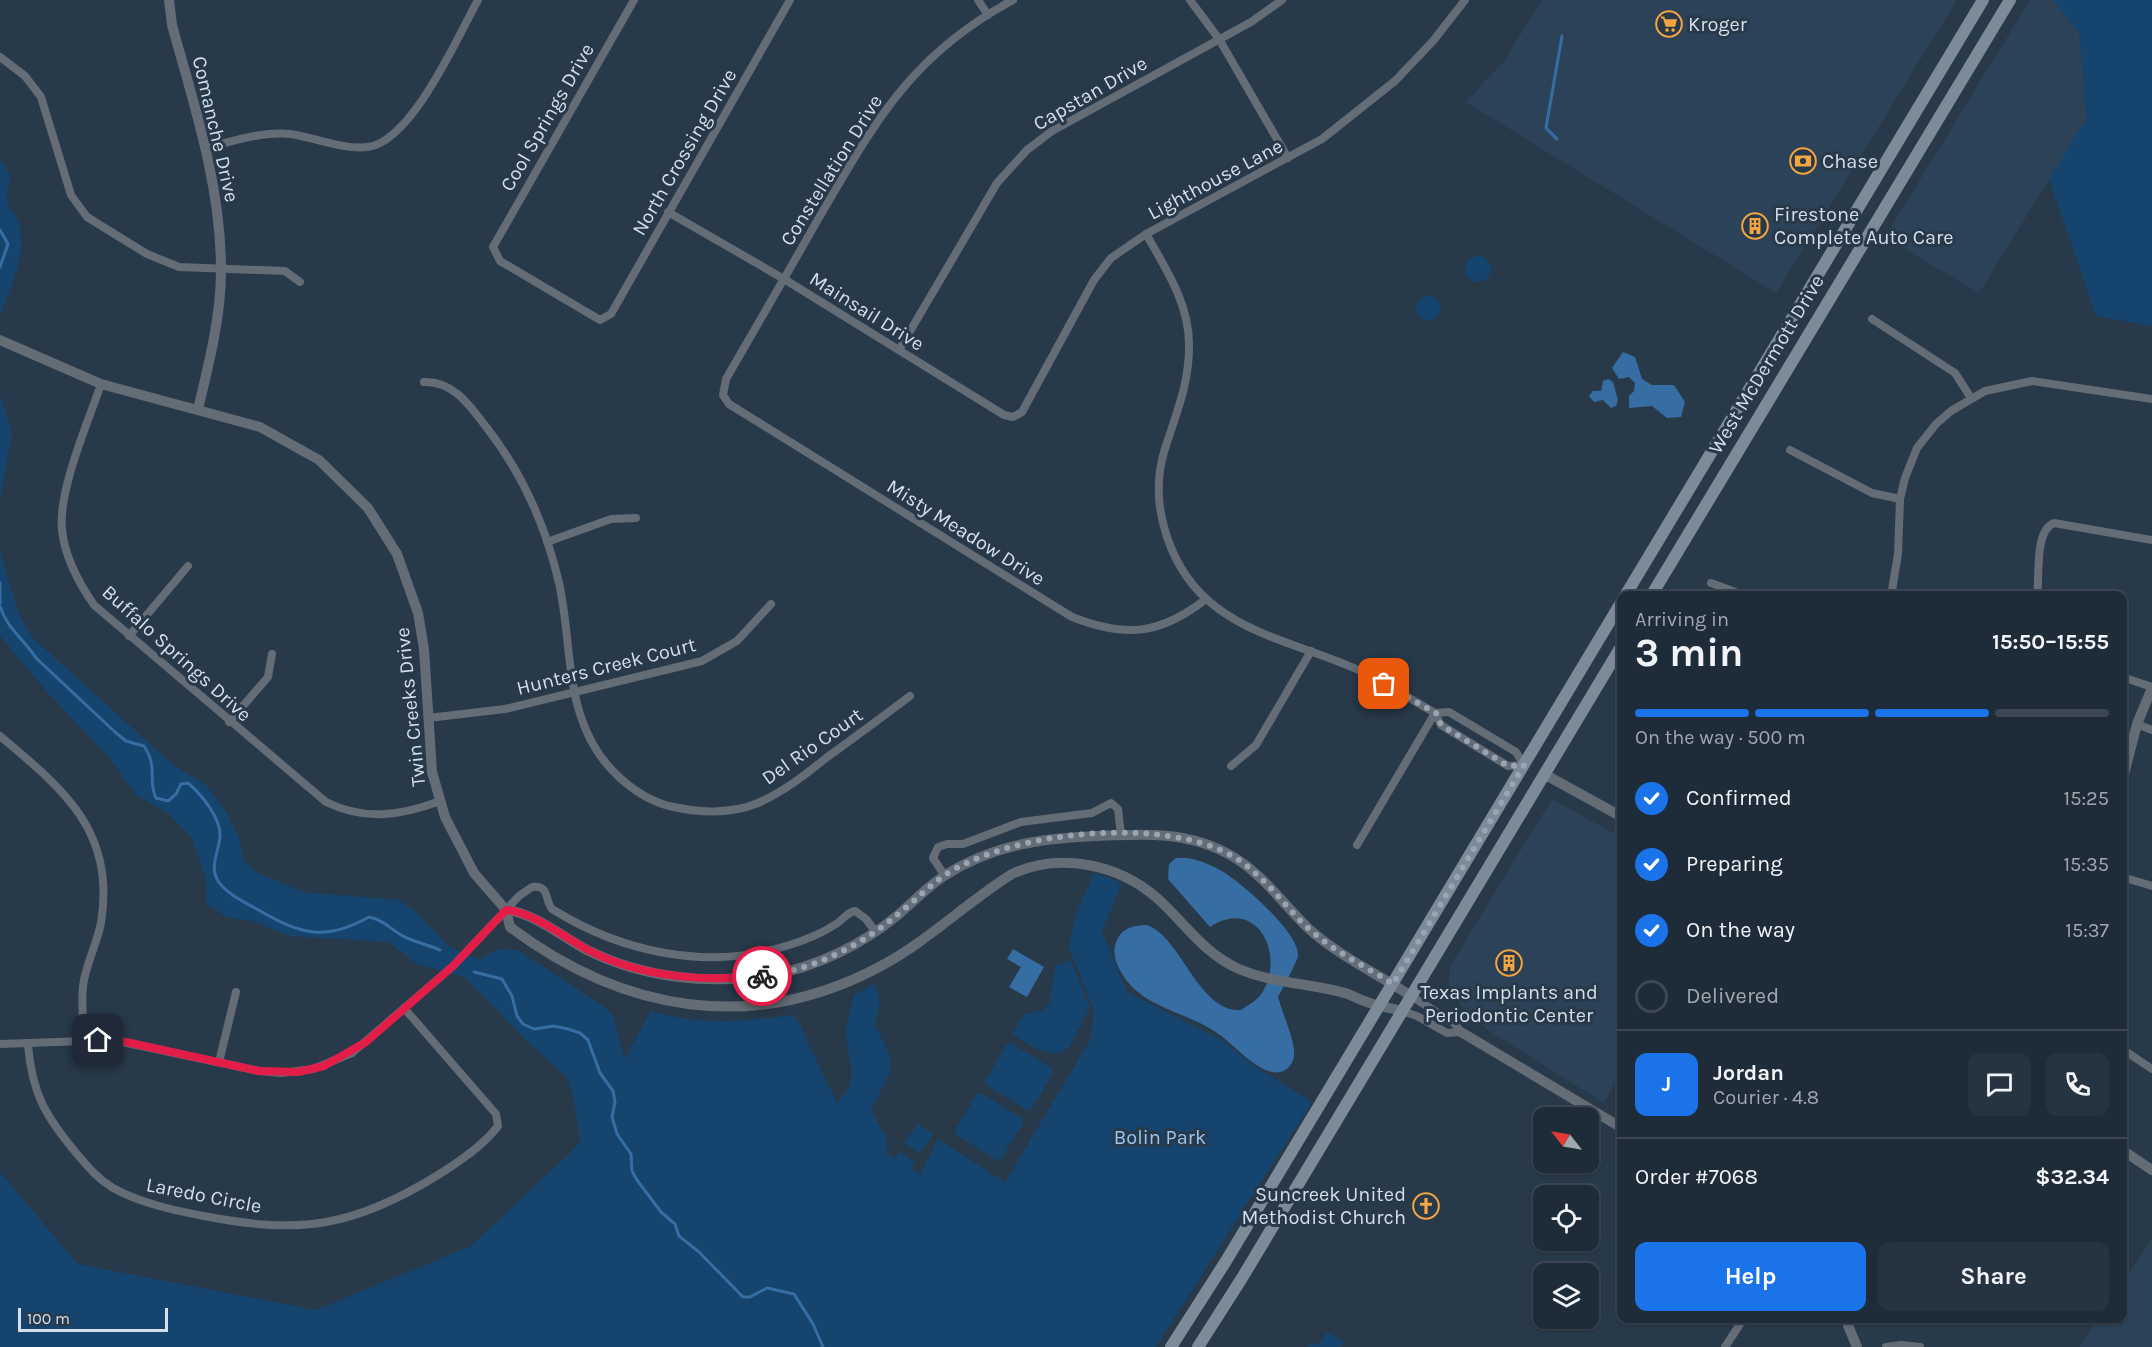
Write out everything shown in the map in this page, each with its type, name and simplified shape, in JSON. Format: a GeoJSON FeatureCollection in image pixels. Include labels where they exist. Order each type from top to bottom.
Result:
{"type":"FeatureCollection","features":[{"type":"Feature","properties":{"kind":"main road","name":"West McDermott Drive"},"geometry":{"type":"LineString","coordinates":[[1627,591],[1983,0]]}},
{"type":"Feature","properties":{"kind":"main road","name":"West McDermott Drive"},"geometry":{"type":"LineString","coordinates":[[1654,591],[1927,134],[2010,0]]}},
{"type":"Feature","properties":{"kind":"main road"},"geometry":{"type":"LineString","coordinates":[[1908,122],[1927,134]]}},
{"type":"Feature","properties":{"kind":"main road"},"geometry":{"type":"LineString","coordinates":[[1171,1347],[1226,1261],[1617,609]]}},
{"type":"Feature","properties":{"kind":"main road"},"geometry":{"type":"LineString","coordinates":[[1198,1347],[1242,1278],[1617,653]]}},
{"type":"Feature","properties":{"kind":"main road"},"geometry":{"type":"LineString","coordinates":[[1524,765],[1544,774]]}},
{"type":"Feature","properties":{"kind":"street","name":"Comanche Drive"},"geometry":{"type":"LineString","coordinates":[[169,0],[172,25],[206,148],[219,222],[221,270],[215,330],[198,409]]}},
{"type":"Feature","properties":{"kind":"street"},"geometry":{"type":"LineString","coordinates":[[206,148],[273,134],[292,134],[350,146],[368,147],[383,142],[399,131],[416,111],[478,0]]}},
{"type":"Feature","properties":{"kind":"street","name":"Cool Springs Drive"},"geometry":{"type":"LineString","coordinates":[[605,320],[596,320],[500,261],[494,252],[495,242],[634,0]]}},
{"type":"Feature","properties":{"kind":"street","name":"North Crossing Drive"},"geometry":{"type":"LineString","coordinates":[[605,320],[611,314],[790,0]]}},
{"type":"Feature","properties":{"kind":"street"},"geometry":{"type":"LineString","coordinates":[[978,0],[988,15]]}},
{"type":"Feature","properties":{"kind":"street","name":"Constellation Drive"},"geometry":{"type":"LineString","coordinates":[[723,395],[726,379],[877,120],[925,63],[948,43],[1013,0]]}},
{"type":"Feature","properties":{"kind":"street"},"geometry":{"type":"LineString","coordinates":[[1190,0],[1219,39],[1288,158]]}},
{"type":"Feature","properties":{"kind":"street","name":"Capstan Drive"},"geometry":{"type":"LineString","coordinates":[[899,350],[997,183],[1027,150],[1052,131],[1219,39],[1282,0]]}},
{"type":"Feature","properties":{"kind":"street","name":"Lighthouse Lane"},"geometry":{"type":"LineString","coordinates":[[1018,416],[1105,265],[1121,249],[1322,139],[1395,81],[1433,41],[1465,0]]}},
{"type":"Feature","properties":{"kind":"street"},"geometry":{"type":"LineString","coordinates":[[0,57],[25,76],[41,97],[71,195],[81,212],[169,264],[189,269],[285,271],[300,282]]}},
{"type":"Feature","properties":{"kind":"street","name":"Mainsail Drive"},"geometry":{"type":"LineString","coordinates":[[668,212],[784,279],[1004,415],[1018,416]]}},
{"type":"Feature","properties":{"kind":"street"},"geometry":{"type":"LineString","coordinates":[[1146,234],[1175,287],[1184,311],[1189,345],[1186,387],[1161,468],[1162,519],[1167,537],[1183,570],[1206,599],[1230,618],[1365,673],[1436,713],[1449,712],[1516,752],[1524,765],[1508,766],[1441,725],[1436,713]]}},
{"type":"Feature","properties":{"kind":"street"},"geometry":{"type":"LineString","coordinates":[[1872,319],[1954,373],[1971,398]]}},
{"type":"Feature","properties":{"kind":"street","name":"Twin Creeks Drive"},"geometry":{"type":"LineString","coordinates":[[0,340],[101,384],[260,427],[306,451],[345,483],[378,521],[404,570],[418,613],[424,649],[432,772],[440,801],[454,835],[474,873],[506,910],[510,927],[540,949],[598,981],[631,993],[673,1002],[749,1006],[800,998],[831,989],[870,972],[906,951],[987,891],[1019,871],[1044,865],[1080,864],[1107,869],[1133,881],[1155,897],[1186,931],[1208,950],[1230,964],[1258,976],[1342,992],[1402,1011]]}},
{"type":"Feature","properties":{"kind":"street"},"geometry":{"type":"LineString","coordinates":[[1892,591],[1898,554],[1900,499],[1905,477],[1917,448],[1936,424],[1971,398],[2010,384],[2032,381],[2152,399]]}},
{"type":"Feature","properties":{"kind":"street","name":"Del Rio Court"},"geometry":{"type":"LineString","coordinates":[[424,382],[437,382],[455,391],[477,416],[514,468],[547,542],[564,610],[574,692],[590,741],[622,780],[644,795],[665,804],[709,812],[744,807],[787,787],[910,696]]}},
{"type":"Feature","properties":{"kind":"street","name":"Buffalo Springs Drive"},"geometry":{"type":"LineString","coordinates":[[101,384],[68,483],[62,529],[78,583],[94,605],[310,790],[339,808],[360,814],[391,815],[440,801]]}},
{"type":"Feature","properties":{"kind":"street","name":"Misty Meadow Drive"},"geometry":{"type":"LineString","coordinates":[[723,395],[729,404],[1072,617],[1097,627],[1140,630],[1164,626],[1184,617],[1206,599]]}},
{"type":"Feature","properties":{"kind":"street"},"geometry":{"type":"LineString","coordinates":[[1790,450],[1872,493],[1900,499]]}},
{"type":"Feature","properties":{"kind":"street"},"geometry":{"type":"LineString","coordinates":[[547,542],[611,519],[636,518]]}},
{"type":"Feature","properties":{"kind":"street"},"geometry":{"type":"LineString","coordinates":[[2037,591],[2041,537],[2049,525],[2054,523],[2152,540]]}},
{"type":"Feature","properties":{"kind":"street"},"geometry":{"type":"LineString","coordinates":[[129,636],[188,566]]}},
{"type":"Feature","properties":{"kind":"street"},"geometry":{"type":"LineString","coordinates":[[1711,583],[1733,591]]}},
{"type":"Feature","properties":{"kind":"street","name":"Hunters Creek Court"},"geometry":{"type":"LineString","coordinates":[[428,718],[486,713],[702,661],[737,641],[771,604]]}},
{"type":"Feature","properties":{"kind":"street"},"geometry":{"type":"LineString","coordinates":[[1231,766],[1256,745],[1311,651]]}},
{"type":"Feature","properties":{"kind":"street"},"geometry":{"type":"LineString","coordinates":[[229,722],[268,677],[272,654]]}},
{"type":"Feature","properties":{"kind":"street"},"geometry":{"type":"LineString","coordinates":[[2127,679],[2152,687],[2137,724],[2127,763]]}},
{"type":"Feature","properties":{"kind":"street"},"geometry":{"type":"LineString","coordinates":[[1357,845],[1436,713]]}},
{"type":"Feature","properties":{"kind":"street"},"geometry":{"type":"LineString","coordinates":[[2137,724],[2152,730]]}},
{"type":"Feature","properties":{"kind":"street"},"geometry":{"type":"LineString","coordinates":[[0,736],[68,796],[81,814],[97,850],[103,903],[97,942],[83,984],[84,1040]]}},
{"type":"Feature","properties":{"kind":"street"},"geometry":{"type":"LineString","coordinates":[[1544,774],[1617,814]]}},
{"type":"Feature","properties":{"kind":"street"},"geometry":{"type":"LineString","coordinates":[[945,876],[933,858],[938,847],[947,844],[963,844],[1021,822],[1086,814],[1111,803],[1118,809],[1121,835]]}},
{"type":"Feature","properties":{"kind":"street"},"geometry":{"type":"LineString","coordinates":[[506,910],[520,911],[580,946],[618,964],[665,975],[703,979],[762,976],[791,970],[829,957],[875,931],[945,876],[996,851],[1033,840],[1088,834],[1174,836],[1224,852],[1257,874],[1319,938],[1454,1023],[1461,1032],[1617,1125]]}},
{"type":"Feature","properties":{"kind":"street"},"geometry":{"type":"LineString","coordinates":[[2127,878],[2152,886]]}},
{"type":"Feature","properties":{"kind":"street"},"geometry":{"type":"LineString","coordinates":[[0,1044],[28,1045],[84,1040],[126,1042],[281,1073],[313,1069],[352,1053],[453,966],[525,891],[538,886],[548,893],[552,909],[598,934],[657,952],[701,957],[732,956],[785,946],[816,935],[855,911],[866,919],[875,931]]}},
{"type":"Feature","properties":{"kind":"street"},"geometry":{"type":"LineString","coordinates":[[219,1062],[236,992]]}},
{"type":"Feature","properties":{"kind":"street","name":"Laredo Circle"},"geometry":{"type":"LineString","coordinates":[[28,1045],[34,1088],[45,1114],[94,1174],[112,1187],[134,1198],[184,1212],[230,1221],[296,1225],[327,1222],[396,1199],[454,1165],[498,1126],[496,1114],[404,1008]]}},
{"type":"Feature","properties":{"kind":"street"},"geometry":{"type":"LineString","coordinates":[[1402,1011],[1417,1016],[1447,1033],[1461,1032]]}},
{"type":"Feature","properties":{"kind":"street"},"geometry":{"type":"LineString","coordinates":[[2127,1052],[2152,1069]]}},
{"type":"Feature","properties":{"kind":"street"},"geometry":{"type":"LineString","coordinates":[[2127,1153],[2152,1170]]}},
{"type":"Feature","properties":{"kind":"street"},"geometry":{"type":"LineString","coordinates":[[1725,1347],[1741,1323]]}},
{"type":"Feature","properties":{"kind":"street"},"geometry":{"type":"LineString","coordinates":[[1847,1323],[1857,1347]]}},
{"type":"Feature","properties":{"kind":"street"},"geometry":{"type":"LineString","coordinates":[[1886,1347],[1901,1345],[1920,1347]]}},
{"type":"Feature","properties":{"kind":"shaded area"},"geometry":{"type":"Polygon","coordinates":[[[1542,0],[1957,0],[1776,293],[1466,102],[1504,61],[1542,0]]]}},
{"type":"Feature","properties":{"kind":"shaded area"},"geometry":{"type":"Polygon","coordinates":[[[2030,0],[2053,0],[2079,30],[2087,118],[1979,293],[1885,237],[2030,0]]]}},
{"type":"Feature","properties":{"kind":"shaded area"},"geometry":{"type":"Polygon","coordinates":[[[1623,352],[1635,357],[1642,379],[1652,385],[1674,385],[1685,402],[1681,417],[1667,418],[1652,406],[1629,408],[1629,396],[1634,391],[1635,383],[1629,377],[1619,379],[1612,368],[1623,352]]]}},
{"type":"Feature","properties":{"kind":"shaded area"},"geometry":{"type":"Polygon","coordinates":[[[1608,379],[1613,382],[1618,400],[1616,406],[1611,408],[1603,400],[1594,402],[1589,396],[1593,391],[1601,391],[1603,381],[1608,379]]]}},
{"type":"Feature","properties":{"kind":"shaded area"},"geometry":{"type":"Polygon","coordinates":[[[1552,799],[1617,835],[1617,1080],[1604,1103],[1489,1031],[1460,1005],[1448,990],[1450,966],[1552,799]]]}},
{"type":"Feature","properties":{"kind":"shaded area"},"geometry":{"type":"Polygon","coordinates":[[[1176,858],[1199,861],[1229,876],[1267,908],[1296,945],[1297,958],[1278,997],[1294,1053],[1289,1067],[1281,1072],[1263,1069],[1206,1026],[1149,1000],[1136,991],[1117,964],[1115,948],[1120,935],[1130,928],[1146,925],[1170,943],[1201,987],[1226,1008],[1241,1010],[1255,1001],[1262,993],[1269,978],[1271,962],[1263,934],[1253,924],[1241,919],[1227,919],[1210,927],[1168,879],[1169,864],[1176,858]]]}},
{"type":"Feature","properties":{"kind":"shaded area"},"geometry":{"type":"Polygon","coordinates":[[[1013,949],[1044,967],[1027,997],[1009,987],[1021,967],[1007,959],[1013,949]]]}},
{"type":"Feature","properties":{"kind":"shaded area"},"geometry":{"type":"Polygon","coordinates":[[[2152,1239],[2152,1347],[2079,1347],[2095,1323],[2127,1323],[2127,1277],[2152,1239]]]}},
{"type":"Feature","properties":{"kind":"green space"},"geometry":{"type":"Polygon","coordinates":[[[2053,0],[2152,0],[2152,326],[2096,316],[2049,179],[2087,118],[2079,31],[2053,0]]]}},
{"type":"Feature","properties":{"kind":"green space"},"geometry":{"type":"Polygon","coordinates":[[[0,157],[10,176],[8,199],[19,224],[21,247],[17,271],[0,315],[0,157]]]}},
{"type":"Feature","properties":{"kind":"green space"},"geometry":{"type":"Polygon","coordinates":[[[1478,256],[1487,260],[1491,269],[1487,278],[1478,282],[1469,278],[1465,269],[1469,260],[1478,256]]]}},
{"type":"Feature","properties":{"kind":"green space"},"geometry":{"type":"Polygon","coordinates":[[[1428,296],[1436,300],[1440,308],[1436,316],[1428,320],[1420,316],[1416,308],[1420,300],[1428,296]]]}},
{"type":"Feature","properties":{"kind":"green space"},"geometry":{"type":"Polygon","coordinates":[[[0,394],[12,433],[0,500],[0,394]]]}},
{"type":"Feature","properties":{"kind":"green space","name":"Bolin Park"},"geometry":{"type":"Polygon","coordinates":[[[0,552],[18,612],[32,637],[170,762],[207,786],[225,810],[239,838],[244,861],[256,872],[304,892],[399,900],[416,912],[448,946],[480,960],[498,950],[519,951],[606,1008],[614,1018],[625,1059],[651,1011],[688,1019],[723,1021],[795,1015],[837,1103],[845,1093],[851,1077],[846,1032],[854,995],[875,984],[880,1002],[875,1024],[890,1056],[890,1073],[871,1110],[887,1139],[887,1154],[895,1159],[899,1152],[915,1162],[911,1169],[920,1175],[938,1139],[1005,1182],[1090,1040],[1094,1010],[1069,948],[1074,919],[1094,873],[1118,881],[1121,886],[1102,931],[1127,992],[1220,1039],[1257,1068],[1312,1102],[1156,1347],[0,1347],[0,1172],[78,1264],[316,1310],[471,1246],[576,1147],[580,1140],[573,1095],[566,1076],[530,1044],[464,977],[417,964],[388,942],[290,936],[253,921],[226,917],[207,904],[206,878],[191,837],[168,813],[136,795],[108,756],[48,693],[0,636],[0,552]]]}},
{"type":"Feature","properties":{"kind":"green space"},"geometry":{"type":"Polygon","coordinates":[[[1070,960],[1090,1007],[1069,1048],[1054,1053],[1039,1050],[1012,1034],[1024,1014],[1041,1011],[1049,1004],[1056,966],[1070,960]]]}},
{"type":"Feature","properties":{"kind":"green space"},"geometry":{"type":"Polygon","coordinates":[[[1011,1043],[1052,1068],[1053,1073],[1032,1109],[1027,1110],[986,1085],[985,1081],[1006,1045],[1011,1043]]]}},
{"type":"Feature","properties":{"kind":"green space"},"geometry":{"type":"Polygon","coordinates":[[[981,1093],[1022,1118],[1023,1123],[1001,1159],[997,1160],[956,1135],[955,1130],[977,1094],[981,1093]]]}},
{"type":"Feature","properties":{"kind":"green space"},"geometry":{"type":"Polygon","coordinates":[[[917,1124],[933,1134],[920,1153],[904,1143],[917,1124]]]}},
{"type":"Feature","properties":{"kind":"green space"},"geometry":{"type":"Polygon","coordinates":[[[1327,1332],[1344,1342],[1341,1347],[1308,1347],[1311,1342],[1318,1346],[1327,1332]]]}},
{"type":"Feature","properties":{"kind":"waterway"},"geometry":{"type":"LineString","coordinates":[[1557,139],[1546,128],[1562,36]]}},
{"type":"Feature","properties":{"kind":"waterway"},"geometry":{"type":"LineString","coordinates":[[0,230],[8,244],[0,267]]}},
{"type":"Feature","properties":{"kind":"waterway"},"geometry":{"type":"LineString","coordinates":[[0,583],[0,603]]}},
{"type":"Feature","properties":{"kind":"waterway"},"geometry":{"type":"LineString","coordinates":[[0,606],[11,628],[36,658],[126,741],[144,746],[151,761],[152,786],[156,798],[168,801],[176,794],[181,784],[188,783],[199,793],[214,814],[219,829],[220,836],[214,864],[215,875],[230,893],[270,917],[298,929],[311,932],[338,930],[369,917],[380,921],[407,938],[440,950]]}},
{"type":"Feature","properties":{"kind":"waterway"},"geometry":{"type":"LineString","coordinates":[[474,972],[502,979],[512,996],[517,1016],[523,1024],[534,1029],[554,1026],[568,1029],[580,1033],[588,1040],[600,1073],[613,1091],[615,1102],[612,1117],[617,1134],[631,1154],[632,1171],[661,1212],[675,1224],[679,1236],[699,1252],[743,1297],[750,1297],[767,1288],[794,1294],[813,1324],[823,1347]]}},
{"type":"Feature","properties":{"kind":"way so far"},"geometry":{"type":"LineString","coordinates":[[762,976],[791,970],[829,957],[857,943],[896,916],[927,888],[945,876],[996,851],[1033,840],[1088,834],[1164,834],[1198,842],[1234,857],[1268,883],[1319,938],[1393,984],[1524,765],[1508,766],[1441,725],[1436,713],[1384,684]]}},
{"type":"Feature","properties":{"kind":"place","name":"Kroger"},"geometry":{"type":"Point","coordinates":[1669,24]}},
{"type":"Feature","properties":{"kind":"place","name":"Chase"},"geometry":{"type":"Point","coordinates":[1803,161]}},
{"type":"Feature","properties":{"kind":"place","name":"Firestone Complete Auto Care"},"geometry":{"type":"Point","coordinates":[1755,226]}},
{"type":"Feature","properties":{"kind":"place","name":"Texas Implants and Periodontic Center"},"geometry":{"type":"Point","coordinates":[1509,963]}},
{"type":"Feature","properties":{"kind":"place","name":"Suncreek United Methodist Church"},"geometry":{"type":"Point","coordinates":[1426,1206]}},
{"type":"Feature","properties":{"kind":"route"},"geometry":{"type":"LineString","coordinates":[[98,1040],[126,1042],[259,1071],[298,1072],[324,1066],[352,1053],[366,1042],[453,966],[506,910],[520,911],[589,951],[618,964],[665,975],[703,979],[762,976]]}}]}
